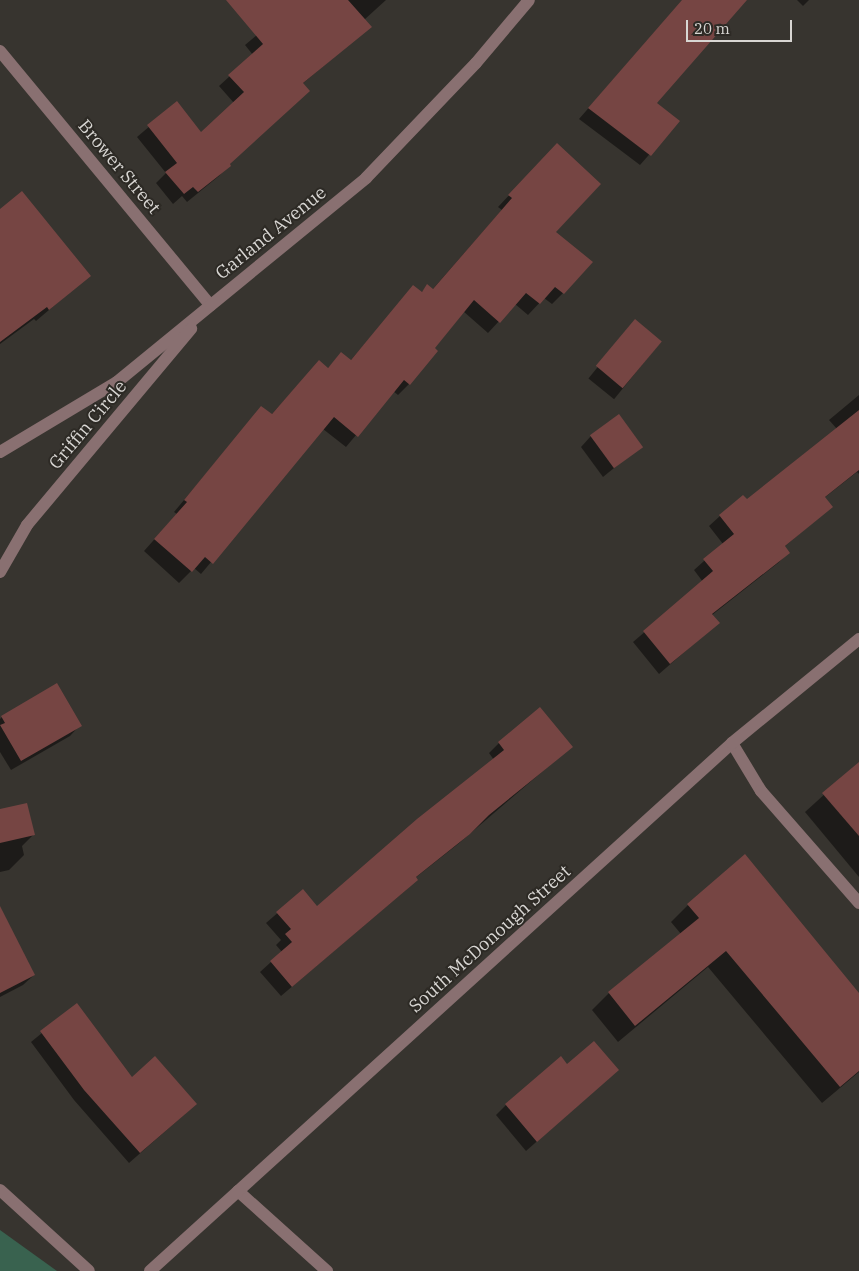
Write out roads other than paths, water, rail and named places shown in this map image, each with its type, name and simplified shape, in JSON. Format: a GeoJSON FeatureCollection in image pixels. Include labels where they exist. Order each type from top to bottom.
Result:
{"type":"FeatureCollection","features":[{"type":"Feature","properties":{"kind":"street","name":"Garland Avenue"},"geometry":{"type":"LineString","coordinates":[[0,452],[117,382],[366,178],[476,63],[529,0]]}},
{"type":"Feature","properties":{"kind":"street","name":"Brower Street"},"geometry":{"type":"LineString","coordinates":[[0,51],[210,305]]}},
{"type":"Feature","properties":{"kind":"street","name":"Griffin Circle"},"geometry":{"type":"LineString","coordinates":[[0,572],[27,525],[210,305]]}},
{"type":"Feature","properties":{"kind":"street","name":"South McDonough Street"},"geometry":{"type":"LineString","coordinates":[[150,1271],[732,743],[859,639]]}},
{"type":"Feature","properties":{"kind":"street"},"geometry":{"type":"LineString","coordinates":[[732,743],[761,791],[859,903]]}},
{"type":"Feature","properties":{"kind":"street"},"geometry":{"type":"LineString","coordinates":[[0,1190],[89,1271]]}},
{"type":"Feature","properties":{"kind":"street"},"geometry":{"type":"LineString","coordinates":[[238,1191],[326,1271]]}}]}
